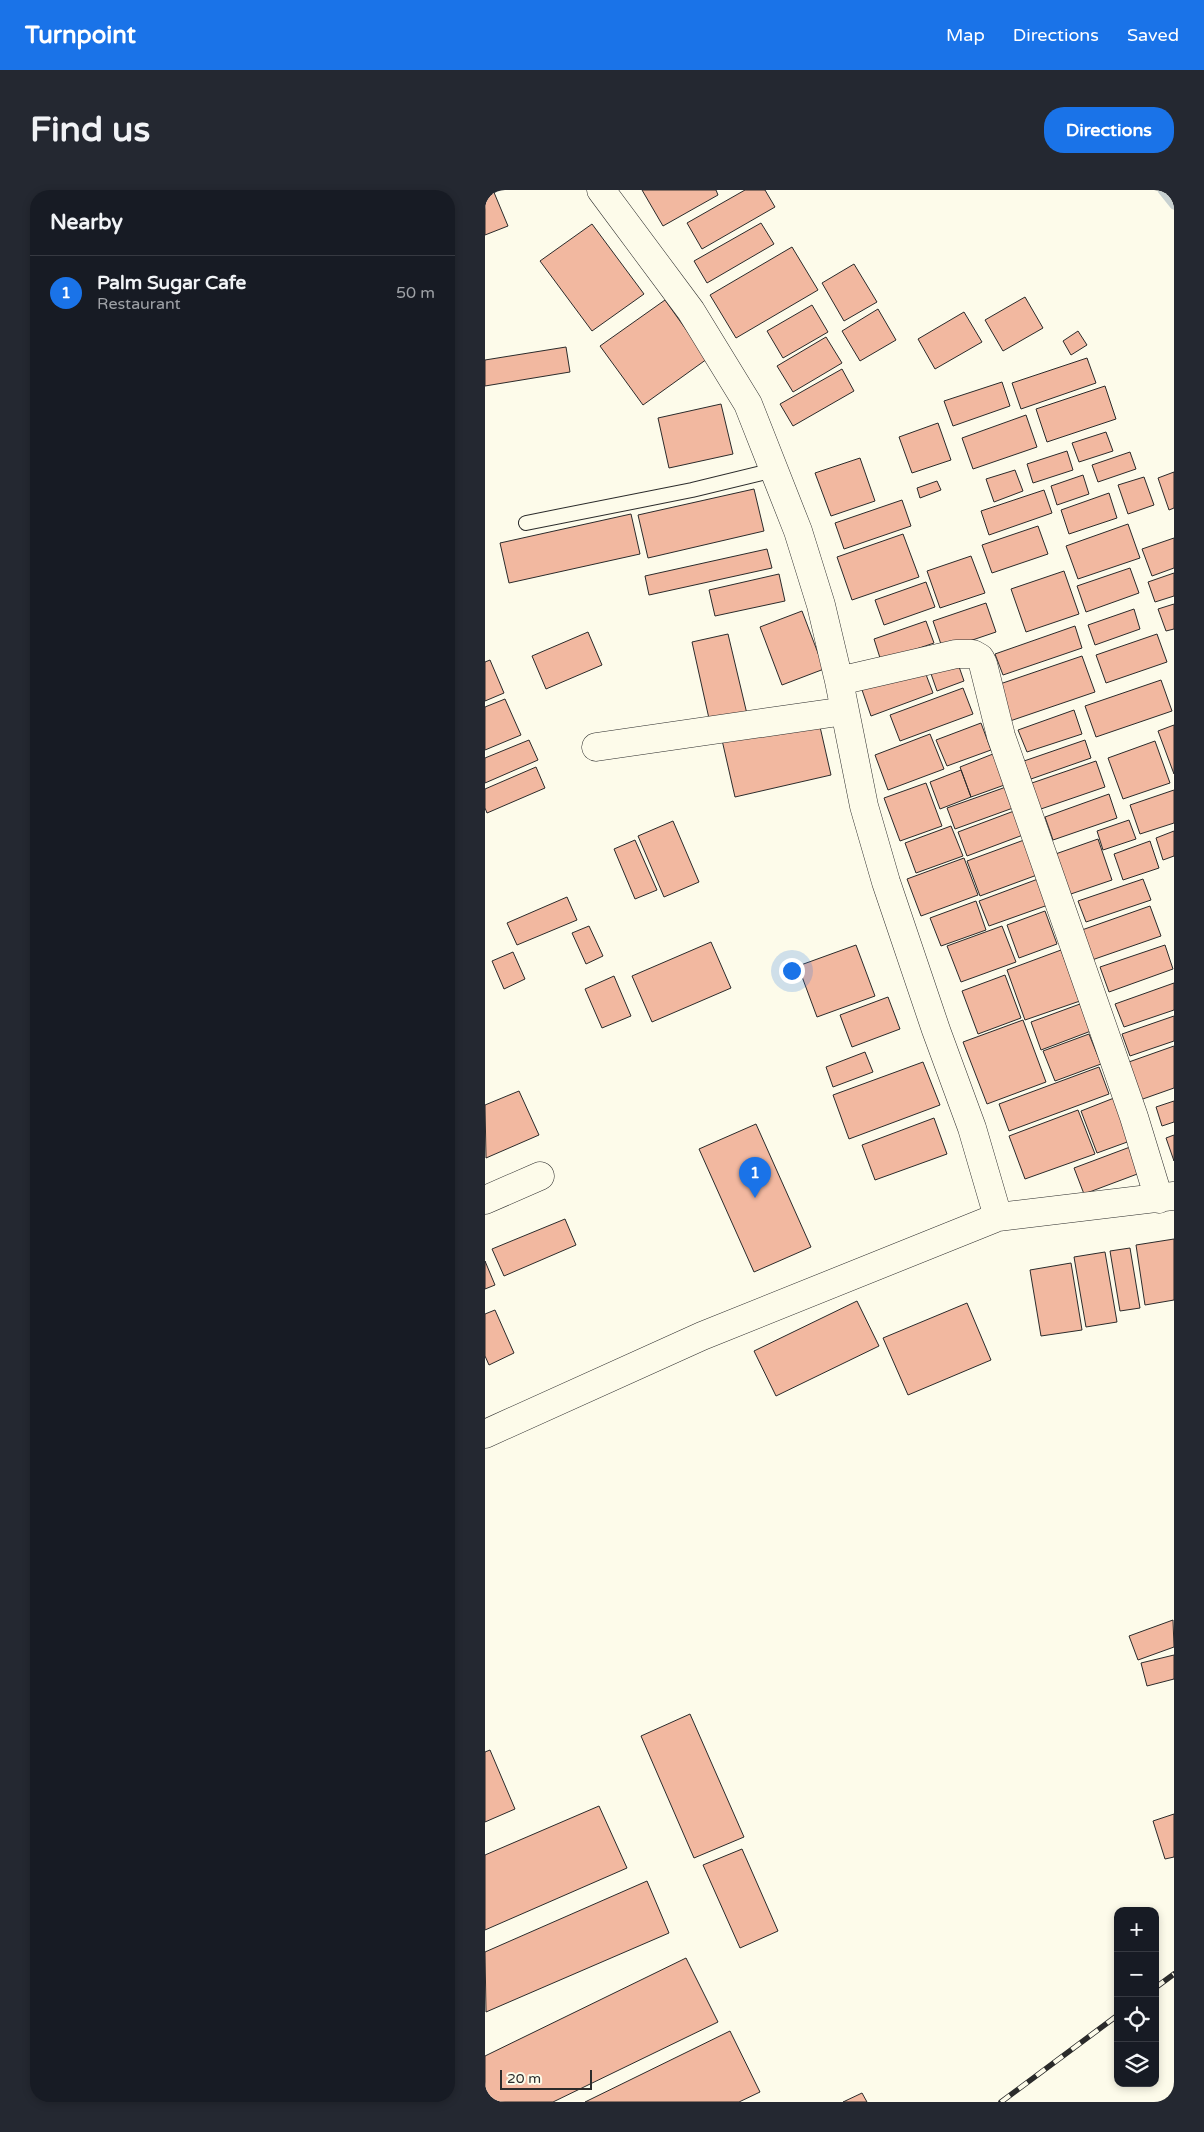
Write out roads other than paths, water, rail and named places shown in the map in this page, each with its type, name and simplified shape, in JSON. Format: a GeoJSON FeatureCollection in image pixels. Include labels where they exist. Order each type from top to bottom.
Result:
{"type":"FeatureCollection","features":[{"type":"Feature","properties":{"kind":"street"},"geometry":{"type":"LineString","coordinates":[[601,190],[696,319],[748,404],[798,531],[821,605],[839,681],[864,806],[936,1030],[972,1128],[998,1217]]}},
{"type":"Feature","properties":{"kind":"street"},"geometry":{"type":"LineString","coordinates":[[485,1434],[702,1336],[998,1217],[1166,1198],[1131,1108],[1001,736],[985,671],[979,658],[973,654],[956,654],[839,681]]}},
{"type":"Feature","properties":{"kind":"street"},"geometry":{"type":"LineString","coordinates":[[596,747],[845,710]]}},
{"type":"Feature","properties":{"kind":"street"},"geometry":{"type":"LineString","coordinates":[[485,1200],[540,1176]]}},
{"type":"Feature","properties":{"kind":"lane"},"geometry":{"type":"LineString","coordinates":[[526,523],[692,490],[774,470]]}},
{"type":"Feature","properties":{"kind":"waterway"},"geometry":{"type":"LineString","coordinates":[[1162,190],[1174,205]]}},
{"type":"Feature","properties":{"kind":"railway"},"geometry":{"type":"LineString","coordinates":[[1159,1985],[1174,1974]]}},
{"type":"Feature","properties":{"kind":"railway"},"geometry":{"type":"LineString","coordinates":[[1001,2102],[1114,2018]]}},
{"type":"Feature","properties":{"kind":"place","name":"Palm Sugar Cafe"},"geometry":{"type":"Point","coordinates":[755,1198]}}]}
